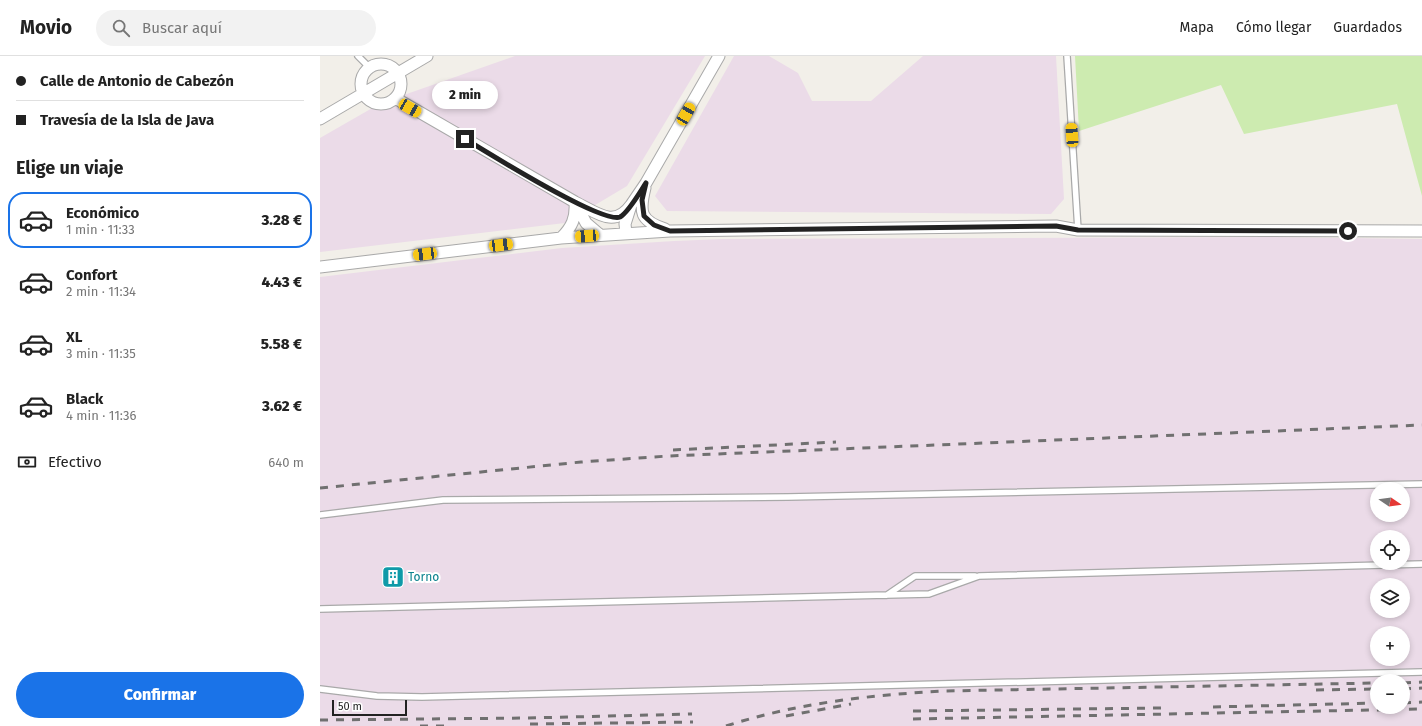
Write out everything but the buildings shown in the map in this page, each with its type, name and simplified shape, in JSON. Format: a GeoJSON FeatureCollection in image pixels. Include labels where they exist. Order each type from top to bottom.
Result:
{"type":"FeatureCollection","features":[{"type":"Feature","properties":{"kind":"street"},"geometry":{"type":"LineString","coordinates":[[320,119],[427,56]]}},
{"type":"Feature","properties":{"kind":"street"},"geometry":{"type":"LineString","coordinates":[[395,98],[575,202],[612,218],[624,214],[646,183],[720,56]]}},
{"type":"Feature","properties":{"kind":"street"},"geometry":{"type":"LineString","coordinates":[[382,65],[388,66],[398,74],[400,86],[395,98],[385,104],[379,104],[368,99],[364,94],[362,89],[363,77],[370,68],[382,65]]}},
{"type":"Feature","properties":{"kind":"street"},"geometry":{"type":"LineString","coordinates":[[646,183],[642,200],[644,216],[654,225],[670,231]]}},
{"type":"Feature","properties":{"kind":"street"},"geometry":{"type":"LineString","coordinates":[[575,202],[586,223],[600,235]]}},
{"type":"Feature","properties":{"kind":"street"},"geometry":{"type":"LineString","coordinates":[[561,238],[570,229],[574,222],[575,202]]}},
{"type":"Feature","properties":{"kind":"street"},"geometry":{"type":"LineString","coordinates":[[626,233],[625,224],[631,205]]}},
{"type":"Feature","properties":{"kind":"street"},"geometry":{"type":"LineString","coordinates":[[320,267],[561,238],[670,231],[1056,226],[1078,230],[1422,231]]}},
{"type":"Feature","properties":{"kind":"lane"},"geometry":{"type":"LineString","coordinates":[[358,56],[370,68]]}},
{"type":"Feature","properties":{"kind":"lane"},"geometry":{"type":"LineString","coordinates":[[1067,56],[1078,230]]}},
{"type":"Feature","properties":{"kind":"lane"},"geometry":{"type":"LineString","coordinates":[[320,514],[443,500],[788,497],[1422,484]]}},
{"type":"Feature","properties":{"kind":"lane"},"geometry":{"type":"LineString","coordinates":[[887,595],[914,576],[979,576],[1422,564]]}},
{"type":"Feature","properties":{"kind":"lane"},"geometry":{"type":"LineString","coordinates":[[320,609],[929,594],[979,576]]}},
{"type":"Feature","properties":{"kind":"lane"},"geometry":{"type":"LineString","coordinates":[[320,689],[377,696],[422,697],[1422,672]]}},
{"type":"Feature","properties":{"kind":"shaded area"},"geometry":{"type":"Polygon","coordinates":[[[515,56],[705,56],[627,186],[565,223],[320,252],[320,138],[381,103],[515,56]]]}},
{"type":"Feature","properties":{"kind":"shaded area"},"geometry":{"type":"Polygon","coordinates":[[[734,56],[769,56],[798,73],[812,101],[871,101],[923,56],[1056,56],[1064,199],[1051,214],[667,211],[655,196],[734,56]]]}},
{"type":"Feature","properties":{"kind":"shaded area"},"geometry":{"type":"Polygon","coordinates":[[[1271,237],[1422,239],[1422,726],[320,726],[320,277],[562,248],[723,239],[1271,237]]]}},
{"type":"Feature","properties":{"kind":"green space"},"geometry":{"type":"Polygon","coordinates":[[[1075,56],[1422,56],[1422,196],[1397,104],[1244,134],[1221,85],[1079,131],[1075,56]]]}},
{"type":"Feature","properties":{"kind":"railway"},"geometry":{"type":"LineString","coordinates":[[320,488],[581,462],[668,456],[1422,425]]}},
{"type":"Feature","properties":{"kind":"railway"},"geometry":{"type":"LineString","coordinates":[[673,450],[836,442]]}},
{"type":"Feature","properties":{"kind":"railway"},"geometry":{"type":"LineString","coordinates":[[1410,683],[1422,682]]}},
{"type":"Feature","properties":{"kind":"railway"},"geometry":{"type":"LineString","coordinates":[[726,726],[780,711],[834,701],[944,691],[1370,683]]}},
{"type":"Feature","properties":{"kind":"railway"},"geometry":{"type":"LineString","coordinates":[[1410,689],[1422,688]]}},
{"type":"Feature","properties":{"kind":"railway"},"geometry":{"type":"LineString","coordinates":[[1316,690],[1370,689]]}},
{"type":"Feature","properties":{"kind":"railway"},"geometry":{"type":"LineString","coordinates":[[1410,703],[1422,702]]}},
{"type":"Feature","properties":{"kind":"railway"},"geometry":{"type":"LineString","coordinates":[[1213,707],[1370,703]]}},
{"type":"Feature","properties":{"kind":"railway"},"geometry":{"type":"LineString","coordinates":[[786,716],[851,704]]}},
{"type":"Feature","properties":{"kind":"railway"},"geometry":{"type":"LineString","coordinates":[[913,711],[1161,708]]}},
{"type":"Feature","properties":{"kind":"railway"},"geometry":{"type":"LineString","coordinates":[[913,719],[1422,709]]}},
{"type":"Feature","properties":{"kind":"railway"},"geometry":{"type":"LineString","coordinates":[[320,720],[528,718],[692,714]]}},
{"type":"Feature","properties":{"kind":"railway"},"geometry":{"type":"LineString","coordinates":[[530,724],[693,722]]}},
{"type":"Feature","properties":{"kind":"railway"},"geometry":{"type":"LineString","coordinates":[[420,726],[444,726]]}},
{"type":"Feature","properties":{"kind":"place","name":"Torno"},"geometry":{"type":"Point","coordinates":[393,577]}},
{"type":"Feature","properties":{"kind":"route"},"geometry":{"type":"LineString","coordinates":[[465,139],[575,202],[612,218],[624,214],[646,183],[642,200],[644,216],[648,222],[670,231],[1056,226],[1078,230],[1348,231]]}}]}
